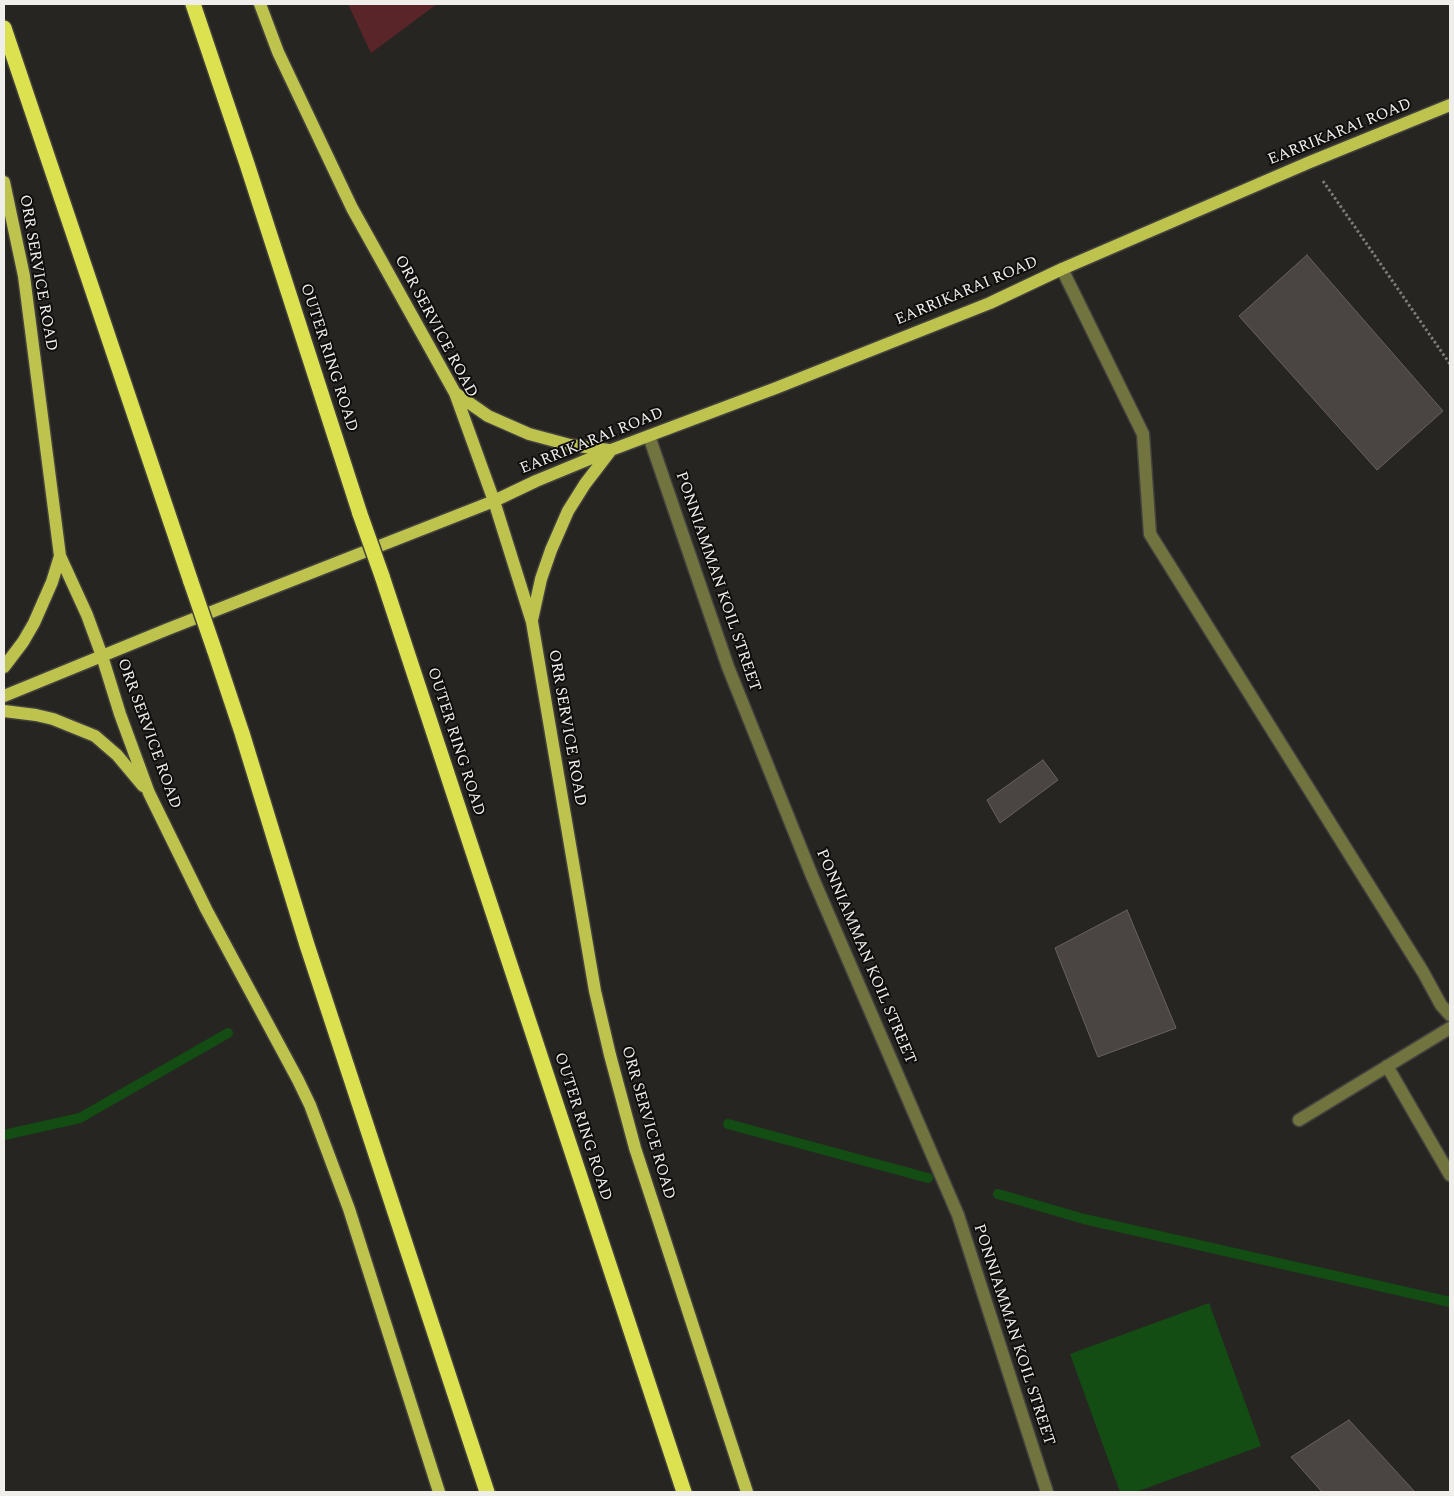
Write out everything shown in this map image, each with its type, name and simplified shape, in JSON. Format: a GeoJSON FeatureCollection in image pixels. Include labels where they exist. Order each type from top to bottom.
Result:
{"type":"FeatureCollection","features":[{"type":"Feature","properties":{"kind":"highway","name":"OUTER RING ROAD"},"geometry":{"type":"LineString","coordinates":[[193,4],[684,1492]]}},
{"type":"Feature","properties":{"kind":"highway"},"geometry":{"type":"LineString","coordinates":[[4,28],[111,350],[242,733],[307,945],[487,1492]]}},
{"type":"Feature","properties":{"kind":"main road","name":"ORR SERVICE ROAD"},"geometry":{"type":"LineString","coordinates":[[260,4],[278,52],[352,208],[455,393],[494,501],[532,622],[595,991],[610,1055],[635,1148],[747,1492]]}},
{"type":"Feature","properties":{"kind":"main road","name":"EARRIKARAI ROAD"},"geometry":{"type":"LineString","coordinates":[[4,696],[494,501],[536,481],[611,450],[990,303],[1062,269],[1310,162],[1450,105]]}},
{"type":"Feature","properties":{"kind":"main road","name":"ORR SERVICE ROAD"},"geometry":{"type":"LineString","coordinates":[[4,182],[24,276],[60,556],[102,656],[120,714],[149,794],[206,909],[310,1105],[349,1209],[438,1492]]}},
{"type":"Feature","properties":{"kind":"main road"},"geometry":{"type":"LineString","coordinates":[[455,393],[488,416],[529,434],[570,445],[611,450]]}},
{"type":"Feature","properties":{"kind":"main road"},"geometry":{"type":"LineString","coordinates":[[532,622],[541,578],[568,511],[585,484],[611,450]]}},
{"type":"Feature","properties":{"kind":"main road"},"geometry":{"type":"LineString","coordinates":[[4,667],[23,642],[38,616],[60,556]]}},
{"type":"Feature","properties":{"kind":"main road"},"geometry":{"type":"LineString","coordinates":[[4,711],[53,719],[95,736],[117,755],[149,794]]}},
{"type":"Feature","properties":{"kind":"street"},"geometry":{"type":"LineString","coordinates":[[1062,269],[1143,434],[1150,534],[1423,972],[1441,1005],[1450,1015]]}},
{"type":"Feature","properties":{"kind":"street","name":"PONNIAMMAN KOIL STREET"},"geometry":{"type":"LineString","coordinates":[[649,436],[728,668],[812,876],[958,1215],[1047,1492]]}},
{"type":"Feature","properties":{"kind":"street"},"geometry":{"type":"LineString","coordinates":[[1299,1120],[1450,1028]]}},
{"type":"Feature","properties":{"kind":"street"},"geometry":{"type":"LineString","coordinates":[[1388,1066],[1450,1175]]}},
{"type":"Feature","properties":{"kind":"path"},"geometry":{"type":"LineString","coordinates":[[1310,162],[1450,364]]}},
{"type":"Feature","properties":{"kind":"shaded area"},"geometry":{"type":"Polygon","coordinates":[[[348,4],[437,4],[371,53],[348,4]]]}},
{"type":"Feature","properties":{"kind":"shaded area"},"geometry":{"type":"Polygon","coordinates":[[[1209,1303],[1261,1446],[1136,1492],[1120,1492],[1070,1354],[1209,1303]]]}},
{"type":"Feature","properties":{"kind":"building"},"geometry":{"type":"Polygon","coordinates":[[[1307,255],[1443,411],[1377,470],[1239,316],[1307,255]]]}},
{"type":"Feature","properties":{"kind":"building"},"geometry":{"type":"Polygon","coordinates":[[[1043,760],[1058,780],[1000,823],[987,800],[1043,760]]]}},
{"type":"Feature","properties":{"kind":"building"},"geometry":{"type":"Polygon","coordinates":[[[1127,910],[1176,1028],[1098,1057],[1055,948],[1127,910]]]}},
{"type":"Feature","properties":{"kind":"building"},"geometry":{"type":"Polygon","coordinates":[[[1349,1420],[1415,1492],[1322,1492],[1291,1457],[1349,1420]]]}},
{"type":"Feature","properties":{"kind":"waterway"},"geometry":{"type":"LineString","coordinates":[[4,1135],[80,1118],[228,1033]]}},
{"type":"Feature","properties":{"kind":"waterway"},"geometry":{"type":"LineString","coordinates":[[728,1124],[928,1178]]}},
{"type":"Feature","properties":{"kind":"waterway"},"geometry":{"type":"LineString","coordinates":[[998,1194],[1084,1219],[1450,1302]]}}]}
